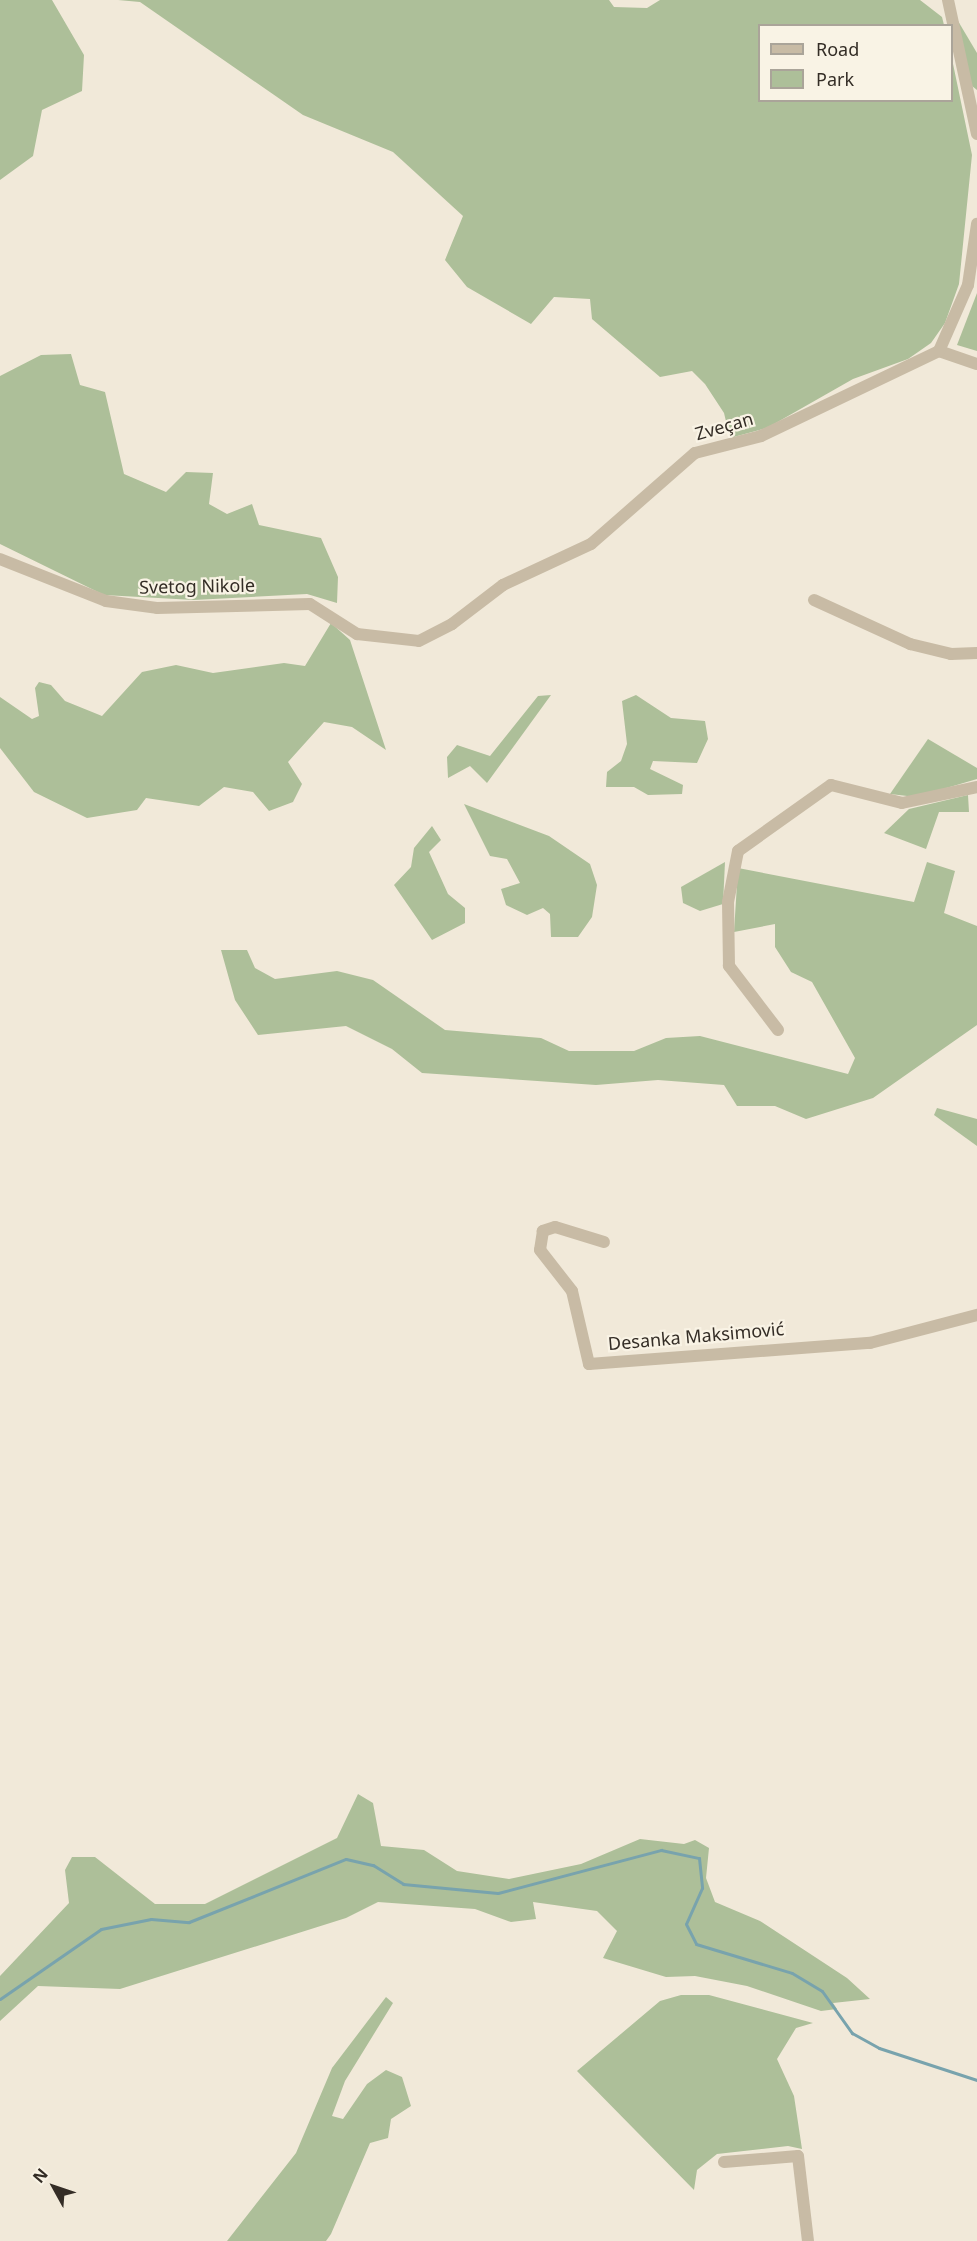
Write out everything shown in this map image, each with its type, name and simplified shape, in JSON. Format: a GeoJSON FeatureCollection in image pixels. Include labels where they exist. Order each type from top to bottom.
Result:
{"type":"FeatureCollection","features":[{"type":"Feature","properties":{"kind":"street"},"geometry":{"type":"LineString","coordinates":[[948,0],[977,134]]}},
{"type":"Feature","properties":{"kind":"street"},"geometry":{"type":"LineString","coordinates":[[977,224],[968,285],[939,351],[977,364]]}},
{"type":"Feature","properties":{"kind":"street","name":"Zveçan"},"geometry":{"type":"LineString","coordinates":[[357,634],[404,642],[430,636],[503,585],[591,544],[695,453],[761,436],[939,351]]}},
{"type":"Feature","properties":{"kind":"street","name":"Svetog Nikole"},"geometry":{"type":"LineString","coordinates":[[0,559],[90,597],[135,606],[310,604],[357,634]]}},
{"type":"Feature","properties":{"kind":"street"},"geometry":{"type":"LineString","coordinates":[[814,600],[910,644],[951,654],[977,653]]}},
{"type":"Feature","properties":{"kind":"street"},"geometry":{"type":"LineString","coordinates":[[778,1030],[729,966],[728,902],[738,851],[831,785],[903,803],[977,787]]}},
{"type":"Feature","properties":{"kind":"street","name":"Desanka Maksimović"},"geometry":{"type":"LineString","coordinates":[[604,1242],[555,1227],[543,1231],[540,1250],[573,1291],[589,1364],[870,1343],[977,1315]]}},
{"type":"Feature","properties":{"kind":"street"},"geometry":{"type":"LineString","coordinates":[[724,2162],[798,2156],[808,2241]]}},
{"type":"Feature","properties":{"kind":"green space"},"geometry":{"type":"Polygon","coordinates":[[[0,0],[52,0],[84,55],[82,91],[42,110],[33,156],[0,180],[0,0]]]}},
{"type":"Feature","properties":{"kind":"green space"},"geometry":{"type":"Polygon","coordinates":[[[118,0],[609,0],[614,7],[647,8],[660,0],[920,0],[942,17],[944,24],[758,24],[758,102],[953,102],[953,64],[972,155],[959,284],[945,323],[931,343],[908,359],[853,379],[767,428],[730,438],[724,413],[705,384],[692,371],[660,377],[592,319],[590,299],[554,297],[531,324],[467,287],[445,260],[463,216],[393,152],[303,115],[140,2],[118,0]]]}},
{"type":"Feature","properties":{"kind":"green space"},"geometry":{"type":"Polygon","coordinates":[[[955,16],[977,53],[977,90],[972,86],[955,16]]]}},
{"type":"Feature","properties":{"kind":"green space"},"geometry":{"type":"Polygon","coordinates":[[[977,293],[977,351],[957,345],[977,293]]]}},
{"type":"Feature","properties":{"kind":"green space"},"geometry":{"type":"Polygon","coordinates":[[[71,354],[80,385],[105,392],[124,474],[166,492],[186,472],[213,473],[209,504],[227,514],[252,504],[259,525],[321,538],[338,577],[337,603],[307,594],[194,600],[104,595],[0,544],[0,376],[41,355],[71,354]]]}},
{"type":"Feature","properties":{"kind":"green space"},"geometry":{"type":"Polygon","coordinates":[[[331,623],[350,640],[386,750],[352,727],[324,722],[288,762],[302,784],[293,802],[269,811],[253,792],[224,787],[199,806],[146,798],[137,810],[87,818],[34,792],[0,748],[0,697],[32,719],[39,716],[35,688],[39,682],[51,685],[65,701],[102,716],[142,672],[176,665],[213,673],[284,663],[305,666],[331,623]]]}},
{"type":"Feature","properties":{"kind":"green space"},"geometry":{"type":"Polygon","coordinates":[[[551,695],[487,783],[470,766],[448,778],[447,757],[457,745],[490,756],[538,696],[551,695]]]}},
{"type":"Feature","properties":{"kind":"green space"},"geometry":{"type":"Polygon","coordinates":[[[636,695],[671,718],[705,721],[708,739],[697,763],[653,761],[650,769],[683,785],[682,794],[648,795],[634,787],[606,787],[607,772],[621,761],[627,744],[622,701],[636,695]]]}},
{"type":"Feature","properties":{"kind":"green space"},"geometry":{"type":"Polygon","coordinates":[[[928,739],[977,768],[977,779],[916,797],[890,794],[928,739]]]}},
{"type":"Feature","properties":{"kind":"green space"},"geometry":{"type":"Polygon","coordinates":[[[968,795],[969,812],[939,812],[926,849],[884,833],[909,809],[968,795]]]}},
{"type":"Feature","properties":{"kind":"green space"},"geometry":{"type":"Polygon","coordinates":[[[464,804],[549,836],[590,864],[597,885],[592,917],[578,937],[551,937],[550,914],[543,908],[527,915],[506,905],[501,889],[520,883],[507,859],[490,856],[464,804]]]}},
{"type":"Feature","properties":{"kind":"green space"},"geometry":{"type":"Polygon","coordinates":[[[432,826],[441,840],[429,852],[448,894],[465,908],[465,923],[432,940],[394,885],[411,867],[414,848],[432,826]]]}},
{"type":"Feature","properties":{"kind":"green space"},"geometry":{"type":"Polygon","coordinates":[[[725,862],[723,904],[700,911],[683,903],[681,887],[725,862]]]}},
{"type":"Feature","properties":{"kind":"green space"},"geometry":{"type":"Polygon","coordinates":[[[927,862],[955,871],[944,913],[977,926],[977,1025],[873,1098],[806,1119],[775,1106],[737,1106],[724,1085],[658,1080],[596,1085],[422,1073],[392,1049],[346,1026],[258,1035],[235,1000],[221,950],[247,950],[255,968],[275,979],[337,971],[373,980],[445,1030],[541,1038],[569,1051],[634,1051],[666,1038],[700,1036],[848,1074],[855,1058],[812,982],[791,972],[775,947],[775,924],[734,932],[738,868],[914,902],[927,862]]]}},
{"type":"Feature","properties":{"kind":"green space"},"geometry":{"type":"Polygon","coordinates":[[[937,1108],[977,1119],[977,1146],[934,1115],[937,1108]]]}},
{"type":"Feature","properties":{"kind":"green space"},"geometry":{"type":"Polygon","coordinates":[[[358,1794],[373,1803],[381,1846],[424,1850],[457,1871],[509,1879],[581,1864],[640,1839],[684,1844],[695,1840],[709,1848],[706,1878],[715,1902],[760,1921],[847,1978],[870,1999],[833,2003],[837,2009],[821,2011],[747,1986],[695,1976],[666,1977],[603,1958],[617,1931],[597,1911],[533,1902],[536,1919],[511,1922],[475,1909],[378,1902],[346,1918],[120,1989],[38,1986],[0,2021],[0,1976],[69,1903],[65,1870],[72,1857],[95,1857],[155,1904],[205,1904],[337,1838],[358,1794]]]}},
{"type":"Feature","properties":{"kind":"green space"},"geometry":{"type":"Polygon","coordinates":[[[681,1995],[709,1995],[813,2023],[796,2028],[777,2059],[794,2096],[802,2149],[788,2146],[717,2154],[697,2170],[694,2190],[577,2071],[660,2001],[681,1995]]]}},
{"type":"Feature","properties":{"kind":"green space"},"geometry":{"type":"Polygon","coordinates":[[[386,1997],[393,2003],[345,2081],[332,2116],[343,2119],[367,2084],[386,2070],[402,2077],[411,2106],[391,2119],[388,2138],[370,2143],[331,2234],[326,2241],[227,2241],[296,2153],[332,2068],[386,1997]]]}},
{"type":"Feature","properties":{"kind":"waterway"},"geometry":{"type":"LineString","coordinates":[[0,1999],[101,1929],[151,1919],[189,1922],[346,1859],[373,1865],[403,1884],[498,1893],[661,1850],[699,1858],[702,1888],[686,1924],[696,1944],[792,1973],[822,1991],[852,2033],[879,2048],[977,2080]]}}]}
